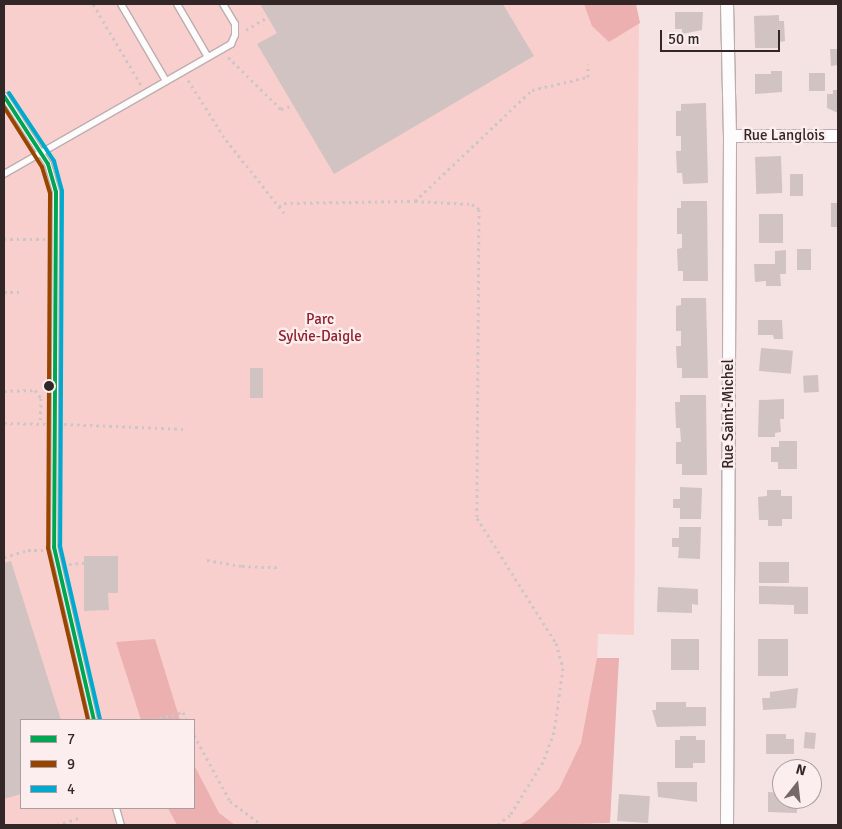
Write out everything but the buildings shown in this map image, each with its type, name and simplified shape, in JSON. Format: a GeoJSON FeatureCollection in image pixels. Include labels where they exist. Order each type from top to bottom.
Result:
{"type":"FeatureCollection","features":[{"type":"Feature","properties":{"kind":"street","name":"Rue Saint-Michel"},"geometry":{"type":"LineString","coordinates":[[727,4],[730,30],[727,825]]}},
{"type":"Feature","properties":{"kind":"street","name":"Rue Langlois"},"geometry":{"type":"LineString","coordinates":[[730,136],[838,136]]}},
{"type":"Feature","properties":{"kind":"lane"},"geometry":{"type":"LineString","coordinates":[[121,4],[166,81]]}},
{"type":"Feature","properties":{"kind":"lane"},"geometry":{"type":"LineString","coordinates":[[177,4],[208,56]]}},
{"type":"Feature","properties":{"kind":"lane"},"geometry":{"type":"LineString","coordinates":[[4,174],[231,44],[235,24],[224,4]]}},
{"type":"Feature","properties":{"kind":"lane"},"geometry":{"type":"LineString","coordinates":[[4,96],[41,152],[52,175],[56,192],[54,550],[94,719]]}},
{"type":"Feature","properties":{"kind":"lane"},"geometry":{"type":"LineString","coordinates":[[116,809],[121,825]]}},
{"type":"Feature","properties":{"kind":"path"},"geometry":{"type":"LineString","coordinates":[[93,4],[145,92]]}},
{"type":"Feature","properties":{"kind":"path"},"geometry":{"type":"LineString","coordinates":[[235,31],[248,30],[268,17]]}},
{"type":"Feature","properties":{"kind":"path"},"geometry":{"type":"LineString","coordinates":[[220,50],[281,109],[293,105]]}},
{"type":"Feature","properties":{"kind":"path"},"geometry":{"type":"LineString","coordinates":[[416,201],[532,90],[588,77],[588,64]]}},
{"type":"Feature","properties":{"kind":"path"},"geometry":{"type":"LineString","coordinates":[[183,71],[226,140],[284,213]]}},
{"type":"Feature","properties":{"kind":"path"},"geometry":{"type":"LineString","coordinates":[[279,207],[284,203],[416,201],[472,204],[479,209],[477,518],[556,643],[563,668],[554,732],[543,762],[516,808],[500,824]]}},
{"type":"Feature","properties":{"kind":"path"},"geometry":{"type":"LineString","coordinates":[[4,239],[56,240]]}},
{"type":"Feature","properties":{"kind":"path"},"geometry":{"type":"LineString","coordinates":[[4,292],[22,292]]}},
{"type":"Feature","properties":{"kind":"path"},"geometry":{"type":"LineString","coordinates":[[4,391],[35,390],[41,398],[40,424]]}},
{"type":"Feature","properties":{"kind":"path"},"geometry":{"type":"LineString","coordinates":[[4,423],[186,429]]}},
{"type":"Feature","properties":{"kind":"path"},"geometry":{"type":"LineString","coordinates":[[4,557],[28,550],[54,550]]}},
{"type":"Feature","properties":{"kind":"path"},"geometry":{"type":"LineString","coordinates":[[207,560],[242,566],[280,567]]}},
{"type":"Feature","properties":{"kind":"path"},"geometry":{"type":"LineString","coordinates":[[157,719],[182,712],[186,719]]}},
{"type":"Feature","properties":{"kind":"path"},"geometry":{"type":"LineString","coordinates":[[195,737],[230,801],[262,825]]}},
{"type":"Feature","properties":{"kind":"path"},"geometry":{"type":"LineString","coordinates":[[57,825],[78,818]]}},
{"type":"Feature","properties":{"kind":"green space","name":"Parc Sylvie-Daigle"},"geometry":{"type":"Polygon","coordinates":[[[4,4],[634,4],[639,22],[634,635],[598,634],[592,825],[4,825],[4,4]]]}},
{"type":"Feature","properties":{"kind":"shaded area"},"geometry":{"type":"Polygon","coordinates":[[[584,4],[636,4],[640,23],[609,42],[592,26],[584,4]]]}},
{"type":"Feature","properties":{"kind":"shaded area"},"geometry":{"type":"Polygon","coordinates":[[[155,639],[180,719],[141,719],[116,642],[155,639]]]}},
{"type":"Feature","properties":{"kind":"shaded area"},"geometry":{"type":"Polygon","coordinates":[[[597,658],[619,658],[610,823],[519,825],[531,818],[559,789],[581,743],[597,658]]]}},
{"type":"Feature","properties":{"kind":"shaded area"},"geometry":{"type":"Polygon","coordinates":[[[195,767],[219,813],[235,825],[177,825],[169,809],[195,809],[195,767]]]}},
{"type":"Feature","properties":{"kind":"transit line","name":"4"},"geometry":{"type":"LineString","coordinates":[[9,93],[54,161],[62,191],[60,546],[100,719]]}},
{"type":"Feature","properties":{"kind":"transit line","name":"7"},"geometry":{"type":"LineString","coordinates":[[4,96],[48,164],[56,192],[54,547],[94,719]]}},
{"type":"Feature","properties":{"kind":"transit line","name":"9"},"geometry":{"type":"LineString","coordinates":[[4,107],[42,167],[50,193],[48,548],[88,719]]}}]}
